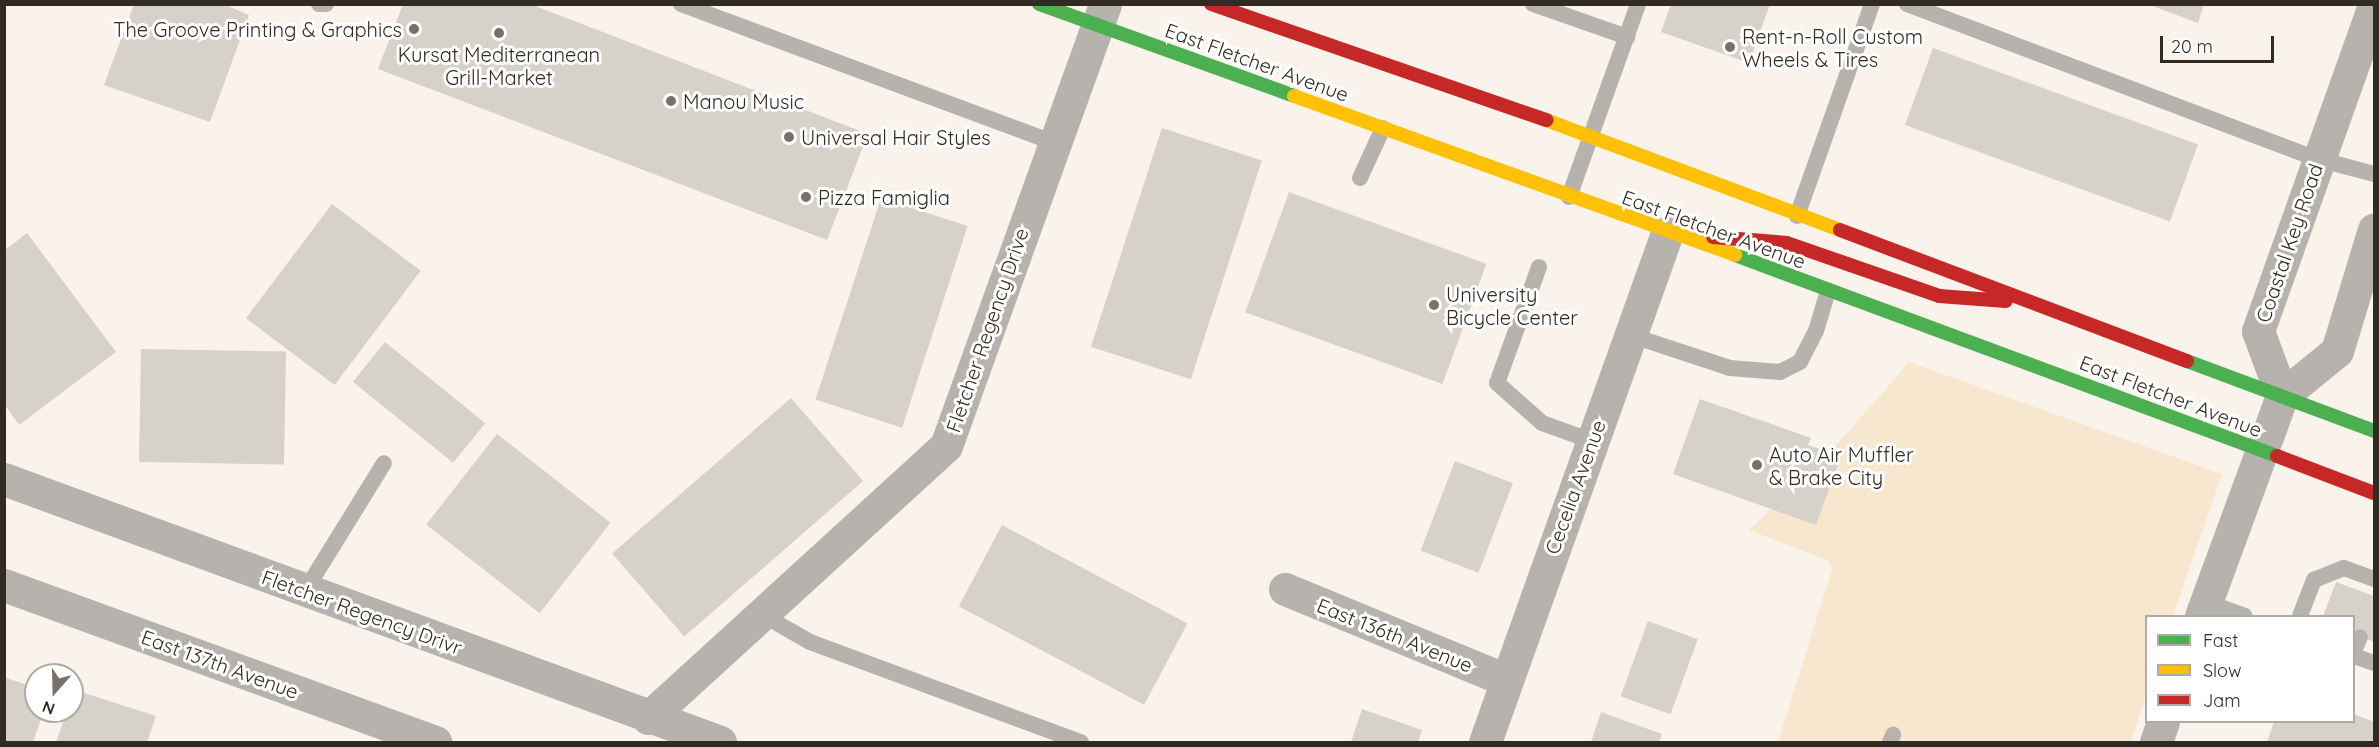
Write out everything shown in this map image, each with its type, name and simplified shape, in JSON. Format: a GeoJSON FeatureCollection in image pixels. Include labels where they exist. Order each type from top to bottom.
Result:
{"type":"FeatureCollection","features":[{"type":"Feature","properties":{"kind":"main road","name":"East Fletcher Avenue"},"geometry":{"type":"LineString","coordinates":[[1039,4],[1101,15],[1383,128],[1667,233],[1978,343],[2374,493]]}},
{"type":"Feature","properties":{"kind":"main road","name":"East Fletcher Avenue"},"geometry":{"type":"LineString","coordinates":[[1211,4],[1592,136],[1797,216],[2046,304],[2374,431]]}},
{"type":"Feature","properties":{"kind":"main road"},"geometry":{"type":"LineString","coordinates":[[1667,233],[1787,243],[1939,296],[2046,304]]}},
{"type":"Feature","properties":{"kind":"street","name":"Coastal Key Road"},"geometry":{"type":"LineString","coordinates":[[2282,396],[2260,345],[2258,331],[2374,6]]}},
{"type":"Feature","properties":{"kind":"street","name":"Fletcher Regency Drive"},"geometry":{"type":"LineString","coordinates":[[648,718],[946,446],[1101,15]]}},
{"type":"Feature","properties":{"kind":"street"},"geometry":{"type":"LineString","coordinates":[[2203,609],[2259,450],[2282,396],[2337,351],[2374,229]]}},
{"type":"Feature","properties":{"kind":"street","name":"Cecelia Avenue"},"geometry":{"type":"LineString","coordinates":[[1485,742],[1667,233]]}},
{"type":"Feature","properties":{"kind":"street","name":"Fletcher Regency Drivr"},"geometry":{"type":"LineString","coordinates":[[4,479],[648,718],[720,742]]}},
{"type":"Feature","properties":{"kind":"street","name":"East 137th Avenue"},"geometry":{"type":"LineString","coordinates":[[4,585],[435,742]]}},
{"type":"Feature","properties":{"kind":"street","name":"East 136th Avenue"},"geometry":{"type":"LineString","coordinates":[[1285,589],[1506,680]]}},
{"type":"Feature","properties":{"kind":"street"},"geometry":{"type":"LineString","coordinates":[[2156,742],[2163,723]]}},
{"type":"Feature","properties":{"kind":"lane"},"geometry":{"type":"LineString","coordinates":[[319,4],[326,4]]}},
{"type":"Feature","properties":{"kind":"lane"},"geometry":{"type":"LineString","coordinates":[[681,4],[1055,143]]}},
{"type":"Feature","properties":{"kind":"lane"},"geometry":{"type":"LineString","coordinates":[[1267,24],[1275,4]]}},
{"type":"Feature","properties":{"kind":"lane"},"geometry":{"type":"LineString","coordinates":[[1533,4],[1627,37]]}},
{"type":"Feature","properties":{"kind":"lane"},"geometry":{"type":"LineString","coordinates":[[1569,197],[1638,4]]}},
{"type":"Feature","properties":{"kind":"lane"},"geometry":{"type":"LineString","coordinates":[[1797,216],[1872,4]]}},
{"type":"Feature","properties":{"kind":"lane"},"geometry":{"type":"LineString","coordinates":[[1907,4],[2318,159],[2374,174]]}},
{"type":"Feature","properties":{"kind":"lane"},"geometry":{"type":"LineString","coordinates":[[1360,178],[1383,128]]}},
{"type":"Feature","properties":{"kind":"lane"},"geometry":{"type":"LineString","coordinates":[[1539,267],[1497,383],[1542,423],[1592,441]]}},
{"type":"Feature","properties":{"kind":"lane"},"geometry":{"type":"LineString","coordinates":[[1630,335],[1730,368],[1780,372],[1800,362],[1816,331],[1828,291]]}},
{"type":"Feature","properties":{"kind":"lane"},"geometry":{"type":"LineString","coordinates":[[305,591],[384,463]]}},
{"type":"Feature","properties":{"kind":"lane"},"geometry":{"type":"LineString","coordinates":[[2300,615],[2314,580],[2344,568],[2351,579],[2374,579]]}},
{"type":"Feature","properties":{"kind":"lane"},"geometry":{"type":"LineString","coordinates":[[2203,609],[2239,615]]}},
{"type":"Feature","properties":{"kind":"lane"},"geometry":{"type":"LineString","coordinates":[[761,615],[810,642],[1081,742]]}},
{"type":"Feature","properties":{"kind":"lane"},"geometry":{"type":"LineString","coordinates":[[2356,648],[2374,663]]}},
{"type":"Feature","properties":{"kind":"shaded area"},"geometry":{"type":"Polygon","coordinates":[[[1909,362],[2222,474],[2173,615],[2145,615],[2145,699],[2131,742],[1778,742],[1832,569],[1827,560],[1749,530],[1844,437],[1909,362]]]}},
{"type":"Feature","properties":{"kind":"building"},"geometry":{"type":"Polygon","coordinates":[[[134,4],[223,4],[249,15],[210,122],[104,85],[134,4]]]}},
{"type":"Feature","properties":{"kind":"building"},"geometry":{"type":"Polygon","coordinates":[[[403,4],[530,4],[868,134],[827,240],[378,69],[403,4]]]}},
{"type":"Feature","properties":{"kind":"building","name":"Rent-n-Roll Custom Wheels & Tires"},"geometry":{"type":"Polygon","coordinates":[[[1671,4],[1770,4],[1749,63],[1661,32],[1671,4]]]}},
{"type":"Feature","properties":{"kind":"building"},"geometry":{"type":"Polygon","coordinates":[[[2147,4],[2204,4],[2198,23],[2147,4]]]}},
{"type":"Feature","properties":{"kind":"building"},"geometry":{"type":"Polygon","coordinates":[[[1933,48],[2198,144],[2170,222],[1905,125],[1933,48]]]}},
{"type":"Feature","properties":{"kind":"building"},"geometry":{"type":"Polygon","coordinates":[[[1162,128],[1262,160],[1191,379],[1091,347],[1162,128]]]}},
{"type":"Feature","properties":{"kind":"building"},"geometry":{"type":"Polygon","coordinates":[[[1289,192],[1486,264],[1443,384],[1245,312],[1289,192]]]}},
{"type":"Feature","properties":{"kind":"building"},"geometry":{"type":"Polygon","coordinates":[[[881,198],[968,226],[902,428],[815,400],[881,198]]]}},
{"type":"Feature","properties":{"kind":"building"},"geometry":{"type":"Polygon","coordinates":[[[332,204],[421,271],[335,385],[246,318],[332,204]]]}},
{"type":"Feature","properties":{"kind":"building"},"geometry":{"type":"Polygon","coordinates":[[[27,233],[116,352],[19,425],[5,405],[5,250],[27,233]]]}},
{"type":"Feature","properties":{"kind":"building"},"geometry":{"type":"Polygon","coordinates":[[[385,342],[485,423],[453,463],[353,382],[385,342]]]}},
{"type":"Feature","properties":{"kind":"building"},"geometry":{"type":"Polygon","coordinates":[[[141,349],[286,352],[284,465],[139,462],[141,349]]]}},
{"type":"Feature","properties":{"kind":"building"},"geometry":{"type":"Polygon","coordinates":[[[791,398],[863,481],[684,637],[612,553],[791,398]]]}},
{"type":"Feature","properties":{"kind":"building","name":"Auto Air Muffler & Brake City"},"geometry":{"type":"Polygon","coordinates":[[[1700,399],[1811,438],[1808,445],[1841,457],[1816,525],[1673,474],[1700,399]]]}},
{"type":"Feature","properties":{"kind":"building"},"geometry":{"type":"Polygon","coordinates":[[[497,434],[610,523],[540,613],[426,525],[497,434]]]}},
{"type":"Feature","properties":{"kind":"building"},"geometry":{"type":"Polygon","coordinates":[[[1455,461],[1513,483],[1478,573],[1421,551],[1455,461]]]}},
{"type":"Feature","properties":{"kind":"building"},"geometry":{"type":"Polygon","coordinates":[[[1002,525],[1187,624],[1144,705],[959,606],[1002,525]]]}},
{"type":"Feature","properties":{"kind":"building"},"geometry":{"type":"Polygon","coordinates":[[[2336,582],[2374,596],[2374,642],[2355,635],[2355,615],[2323,615],[2336,582]]]}},
{"type":"Feature","properties":{"kind":"building"},"geometry":{"type":"Polygon","coordinates":[[[1648,621],[1698,639],[1670,714],[1621,696],[1648,621]]]}},
{"type":"Feature","properties":{"kind":"building"},"geometry":{"type":"Polygon","coordinates":[[[4,677],[24,684],[24,723],[40,723],[33,742],[4,742],[4,677]]]}},
{"type":"Feature","properties":{"kind":"building"},"geometry":{"type":"Polygon","coordinates":[[[84,693],[156,716],[147,742],[56,742],[63,723],[84,723],[84,693]]]}},
{"type":"Feature","properties":{"kind":"building"},"geometry":{"type":"Polygon","coordinates":[[[1362,709],[1422,730],[1418,742],[1351,742],[1362,709]]]}},
{"type":"Feature","properties":{"kind":"building"},"geometry":{"type":"Polygon","coordinates":[[[1601,712],[1662,734],[1659,742],[1591,742],[1601,712]]]}},
{"type":"Feature","properties":{"kind":"building"},"geometry":{"type":"Polygon","coordinates":[[[2355,714],[2374,722],[2374,742],[2267,742],[2274,723],[2355,723],[2355,714]]]}},
{"type":"Feature","properties":{"kind":"traffic: fast"},"geometry":{"type":"LineString","coordinates":[[1039,4],[1294,96]]}},
{"type":"Feature","properties":{"kind":"traffic: fast"},"geometry":{"type":"LineString","coordinates":[[1735,255],[2277,456]]}},
{"type":"Feature","properties":{"kind":"traffic: fast"},"geometry":{"type":"LineString","coordinates":[[2187,361],[2374,431]]}},
{"type":"Feature","properties":{"kind":"traffic: slow"},"geometry":{"type":"LineString","coordinates":[[1294,96],[1735,255]]}},
{"type":"Feature","properties":{"kind":"traffic: slow"},"geometry":{"type":"LineString","coordinates":[[1546,120],[1840,230]]}},
{"type":"Feature","properties":{"kind":"traffic: jam"},"geometry":{"type":"LineString","coordinates":[[1211,4],[1546,120]]}},
{"type":"Feature","properties":{"kind":"traffic: jam"},"geometry":{"type":"LineString","coordinates":[[1840,230],[2187,361]]}},
{"type":"Feature","properties":{"kind":"traffic: jam"},"geometry":{"type":"LineString","coordinates":[[1713,237],[1787,243],[1939,296],[2006,301]]}},
{"type":"Feature","properties":{"kind":"traffic: jam"},"geometry":{"type":"LineString","coordinates":[[2277,456],[2374,493]]}},
{"type":"Feature","properties":{"kind":"place","name":"The Groove Printing & Graphics"},"geometry":{"type":"Point","coordinates":[414,29]}},
{"type":"Feature","properties":{"kind":"place","name":"Kursat Mediterranean Grill-Market"},"geometry":{"type":"Point","coordinates":[499,33]}},
{"type":"Feature","properties":{"kind":"place","name":"Rent-n-Roll Custom Wheels & Tires"},"geometry":{"type":"Point","coordinates":[1730,47]}},
{"type":"Feature","properties":{"kind":"place","name":"Manou Music"},"geometry":{"type":"Point","coordinates":[671,101]}},
{"type":"Feature","properties":{"kind":"place","name":"Universal Hair Styles"},"geometry":{"type":"Point","coordinates":[789,137]}},
{"type":"Feature","properties":{"kind":"place","name":"Pizza Famiglia"},"geometry":{"type":"Point","coordinates":[806,197]}},
{"type":"Feature","properties":{"kind":"place","name":"University Bicycle Center"},"geometry":{"type":"Point","coordinates":[1434,305]}},
{"type":"Feature","properties":{"kind":"place","name":"Auto Air Muffler & Brake City"},"geometry":{"type":"Point","coordinates":[1757,465]}}]}
